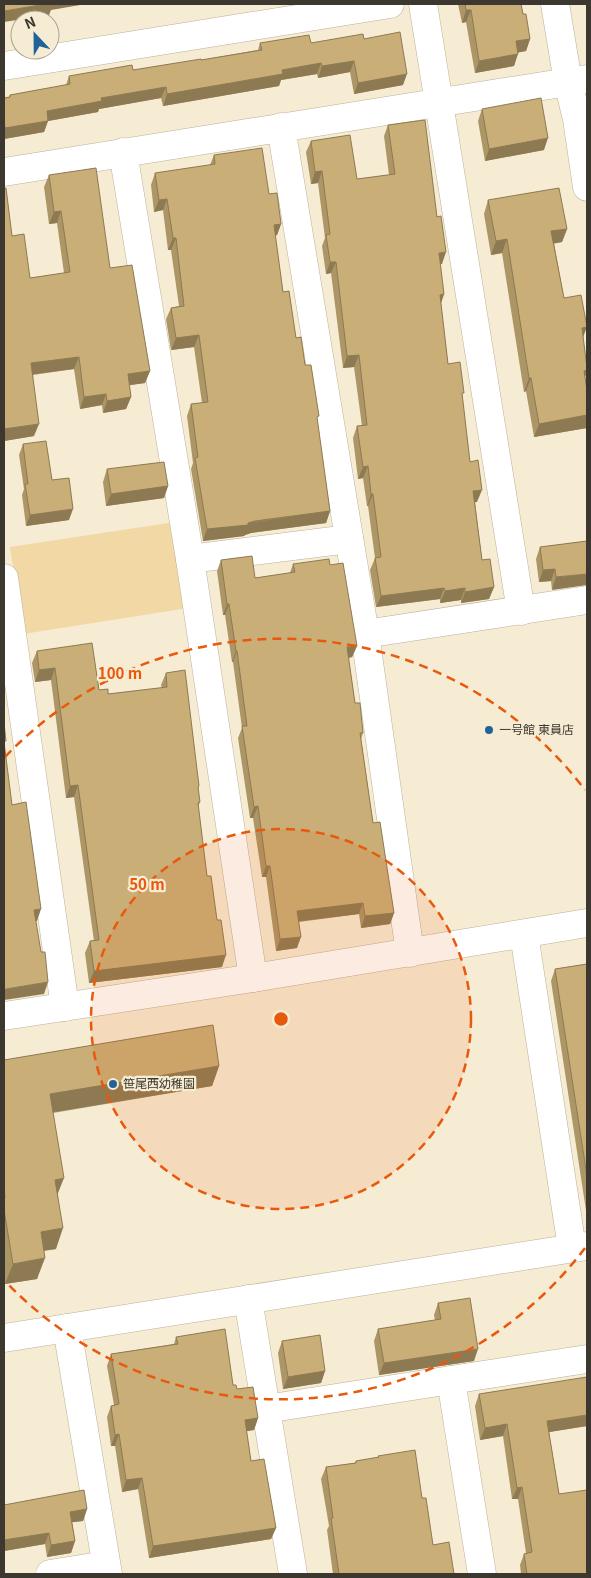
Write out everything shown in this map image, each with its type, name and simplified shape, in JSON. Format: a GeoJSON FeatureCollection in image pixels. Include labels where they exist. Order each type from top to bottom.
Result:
{"type":"FeatureCollection","features":[{"type":"Feature","properties":{"kind":"street"},"geometry":{"type":"LineString","coordinates":[[4,66],[390,4]]}},
{"type":"Feature","properties":{"kind":"street"},"geometry":{"type":"LineString","coordinates":[[422,4],[521,611]]}},
{"type":"Feature","properties":{"kind":"street"},"geometry":{"type":"LineString","coordinates":[[555,4],[578,81],[578,119],[587,187]]}},
{"type":"Feature","properties":{"kind":"street"},"geometry":{"type":"LineString","coordinates":[[4,172],[578,81]]}},
{"type":"Feature","properties":{"kind":"street"},"geometry":{"type":"LineString","coordinates":[[281,127],[364,634],[410,953]]}},
{"type":"Feature","properties":{"kind":"street"},"geometry":{"type":"LineString","coordinates":[[123,152],[190,558],[253,978]]}},
{"type":"Feature","properties":{"kind":"street"},"geometry":{"type":"LineString","coordinates":[[190,558],[349,539]]}},
{"type":"Feature","properties":{"kind":"street"},"geometry":{"type":"LineString","coordinates":[[5,590],[65,1007]]}},
{"type":"Feature","properties":{"kind":"street"},"geometry":{"type":"LineString","coordinates":[[364,634],[587,600]]}},
{"type":"Feature","properties":{"kind":"street"},"geometry":{"type":"LineString","coordinates":[[4,1016],[410,953],[587,923]]}},
{"type":"Feature","properties":{"kind":"street"},"geometry":{"type":"LineString","coordinates":[[4,1338],[580,1247],[524,934]]}},
{"type":"Feature","properties":{"kind":"street"},"geometry":{"type":"LineString","coordinates":[[248,1299],[293,1574]]}},
{"type":"Feature","properties":{"kind":"street"},"geometry":{"type":"LineString","coordinates":[[50,1574],[107,1570],[66,1328]]}},
{"type":"Feature","properties":{"kind":"street"},"geometry":{"type":"LineString","coordinates":[[266,1409],[587,1359]]}},
{"type":"Feature","properties":{"kind":"street"},"geometry":{"type":"LineString","coordinates":[[452,1380],[482,1574]]}},
{"type":"Feature","properties":{"kind":"shaded area"},"geometry":{"type":"Polygon","coordinates":[[[175,522],[188,608],[23,634],[10,547],[175,522]]]}},
{"type":"Feature","properties":{"kind":"building"},"geometry":{"type":"Polygon","coordinates":[[[4,4],[46,4],[10,10],[4,11],[4,4]]]}},
{"type":"Feature","properties":{"kind":"building"},"geometry":{"type":"Polygon","coordinates":[[[465,4],[521,4],[523,14],[526,14],[530,39],[516,41],[518,54],[479,61],[471,10],[466,10],[465,4]]]}},
{"type":"Feature","properties":{"kind":"building"},"geometry":{"type":"Polygon","coordinates":[[[400,32],[407,74],[358,83],[354,61],[322,66],[321,63],[282,70],[283,74],[167,94],[166,87],[101,98],[102,101],[47,111],[48,121],[5,128],[4,98],[10,97],[10,95],[70,84],[69,76],[132,65],[133,70],[262,50],[260,43],[309,35],[311,43],[363,34],[364,39],[400,32]]]}},
{"type":"Feature","properties":{"kind":"building"},"geometry":{"type":"Polygon","coordinates":[[[541,98],[548,138],[489,149],[482,109],[541,98]]]}},
{"type":"Feature","properties":{"kind":"building"},"geometry":{"type":"Polygon","coordinates":[[[425,120],[437,217],[441,216],[446,252],[439,253],[444,294],[440,295],[448,364],[460,362],[470,462],[478,460],[482,490],[473,491],[482,560],[490,559],[494,587],[465,592],[465,588],[445,591],[444,588],[381,596],[375,558],[381,557],[373,494],[371,494],[368,466],[363,467],[357,426],[367,425],[359,355],[347,356],[336,262],[330,262],[326,235],[330,234],[322,171],[315,172],[311,141],[350,135],[357,179],[395,174],[388,125],[425,120]]]}},
{"type":"Feature","properties":{"kind":"building"},"geometry":{"type":"Polygon","coordinates":[[[262,148],[269,194],[277,193],[281,224],[274,225],[283,292],[289,291],[296,338],[301,337],[305,365],[311,365],[330,511],[255,521],[248,523],[248,525],[207,529],[195,458],[198,457],[191,404],[208,402],[199,335],[176,338],[171,308],[184,306],[176,238],[173,238],[167,199],[159,200],[155,173],[215,164],[214,155],[262,148]]]}},
{"type":"Feature","properties":{"kind":"building"},"geometry":{"type":"Polygon","coordinates":[[[96,168],[110,268],[132,265],[150,371],[128,374],[131,397],[107,401],[106,394],[84,397],[79,357],[31,363],[39,424],[4,429],[4,189],[6,188],[12,236],[24,234],[30,278],[70,272],[61,211],[54,212],[49,175],[96,168]]]}},
{"type":"Feature","properties":{"kind":"building"},"geometry":{"type":"Polygon","coordinates":[[[559,188],[567,229],[551,231],[564,298],[581,295],[587,327],[582,328],[587,368],[584,371],[587,390],[587,415],[539,424],[531,378],[529,378],[507,239],[496,241],[488,200],[559,188]]]}},
{"type":"Feature","properties":{"kind":"building"},"geometry":{"type":"Polygon","coordinates":[[[46,441],[52,480],[69,478],[73,509],[30,515],[25,484],[28,484],[23,444],[46,441]]]}},
{"type":"Feature","properties":{"kind":"building"},"geometry":{"type":"Polygon","coordinates":[[[164,462],[168,486],[111,494],[107,469],[164,462]]]}},
{"type":"Feature","properties":{"kind":"building"},"geometry":{"type":"Polygon","coordinates":[[[587,541],[587,574],[556,577],[555,569],[543,570],[540,547],[587,541]]]}},
{"type":"Feature","properties":{"kind":"building"},"geometry":{"type":"Polygon","coordinates":[[[252,556],[255,578],[295,572],[293,564],[329,559],[330,565],[343,563],[357,646],[347,647],[355,703],[360,703],[363,733],[360,733],[373,823],[380,822],[394,913],[365,916],[363,903],[297,911],[301,937],[280,939],[270,866],[266,866],[258,806],[254,807],[242,726],[247,726],[237,651],[229,604],[227,604],[221,560],[252,556]]]}},
{"type":"Feature","properties":{"kind":"building"},"geometry":{"type":"Polygon","coordinates":[[[92,643],[99,690],[108,689],[108,694],[167,687],[166,673],[185,670],[199,786],[200,802],[198,803],[207,876],[211,876],[217,920],[221,920],[226,955],[94,971],[90,941],[99,940],[78,785],[70,786],[55,668],[39,670],[37,651],[92,643]]]}},
{"type":"Feature","properties":{"kind":"building"},"geometry":{"type":"Polygon","coordinates":[[[4,723],[6,741],[4,741],[4,723]]]}},
{"type":"Feature","properties":{"kind":"building"},"geometry":{"type":"Polygon","coordinates":[[[4,742],[12,805],[26,802],[41,909],[34,910],[41,952],[45,952],[48,982],[4,990],[4,742]]]}},
{"type":"Feature","properties":{"kind":"building"},"geometry":{"type":"Polygon","coordinates":[[[587,964],[587,1176],[555,969],[587,964]]]}},
{"type":"Feature","properties":{"kind":"building"},"geometry":{"type":"Polygon","coordinates":[[[213,1025],[219,1066],[50,1094],[64,1178],[55,1180],[63,1228],[41,1232],[45,1258],[13,1264],[4,1210],[4,1060],[213,1025]]]}},
{"type":"Feature","properties":{"kind":"building"},"geometry":{"type":"Polygon","coordinates":[[[470,1298],[478,1349],[384,1363],[378,1329],[441,1319],[438,1303],[470,1298]]]}},
{"type":"Feature","properties":{"kind":"building"},"geometry":{"type":"Polygon","coordinates":[[[225,1329],[233,1385],[236,1385],[237,1389],[253,1387],[258,1418],[245,1420],[251,1461],[264,1459],[276,1528],[153,1546],[142,1478],[126,1480],[119,1434],[115,1435],[111,1406],[119,1404],[111,1354],[178,1344],[176,1337],[225,1329]]]}},
{"type":"Feature","properties":{"kind":"building"},"geometry":{"type":"Polygon","coordinates":[[[320,1335],[325,1371],[288,1377],[282,1341],[320,1335]]]}},
{"type":"Feature","properties":{"kind":"building"},"geometry":{"type":"Polygon","coordinates":[[[587,1377],[587,1415],[547,1421],[559,1494],[587,1490],[587,1574],[527,1574],[524,1554],[532,1552],[522,1487],[517,1488],[507,1424],[485,1428],[479,1394],[587,1377]]]}},
{"type":"Feature","properties":{"kind":"building"},"geometry":{"type":"Polygon","coordinates":[[[415,1450],[422,1498],[426,1498],[433,1545],[449,1542],[454,1574],[339,1574],[326,1467],[356,1463],[356,1461],[378,1456],[415,1450]]]}},
{"type":"Feature","properties":{"kind":"building"},"geometry":{"type":"Polygon","coordinates":[[[84,1490],[87,1509],[70,1512],[75,1541],[51,1545],[49,1533],[4,1540],[4,1505],[84,1490]]]}},
{"type":"Feature","properties":{"kind":"place","name":"一号館 東員店"},"geometry":{"type":"Point","coordinates":[489,730]}},
{"type":"Feature","properties":{"kind":"place","name":"笹尾西幼稚園"},"geometry":{"type":"Point","coordinates":[113,1084]}}]}
